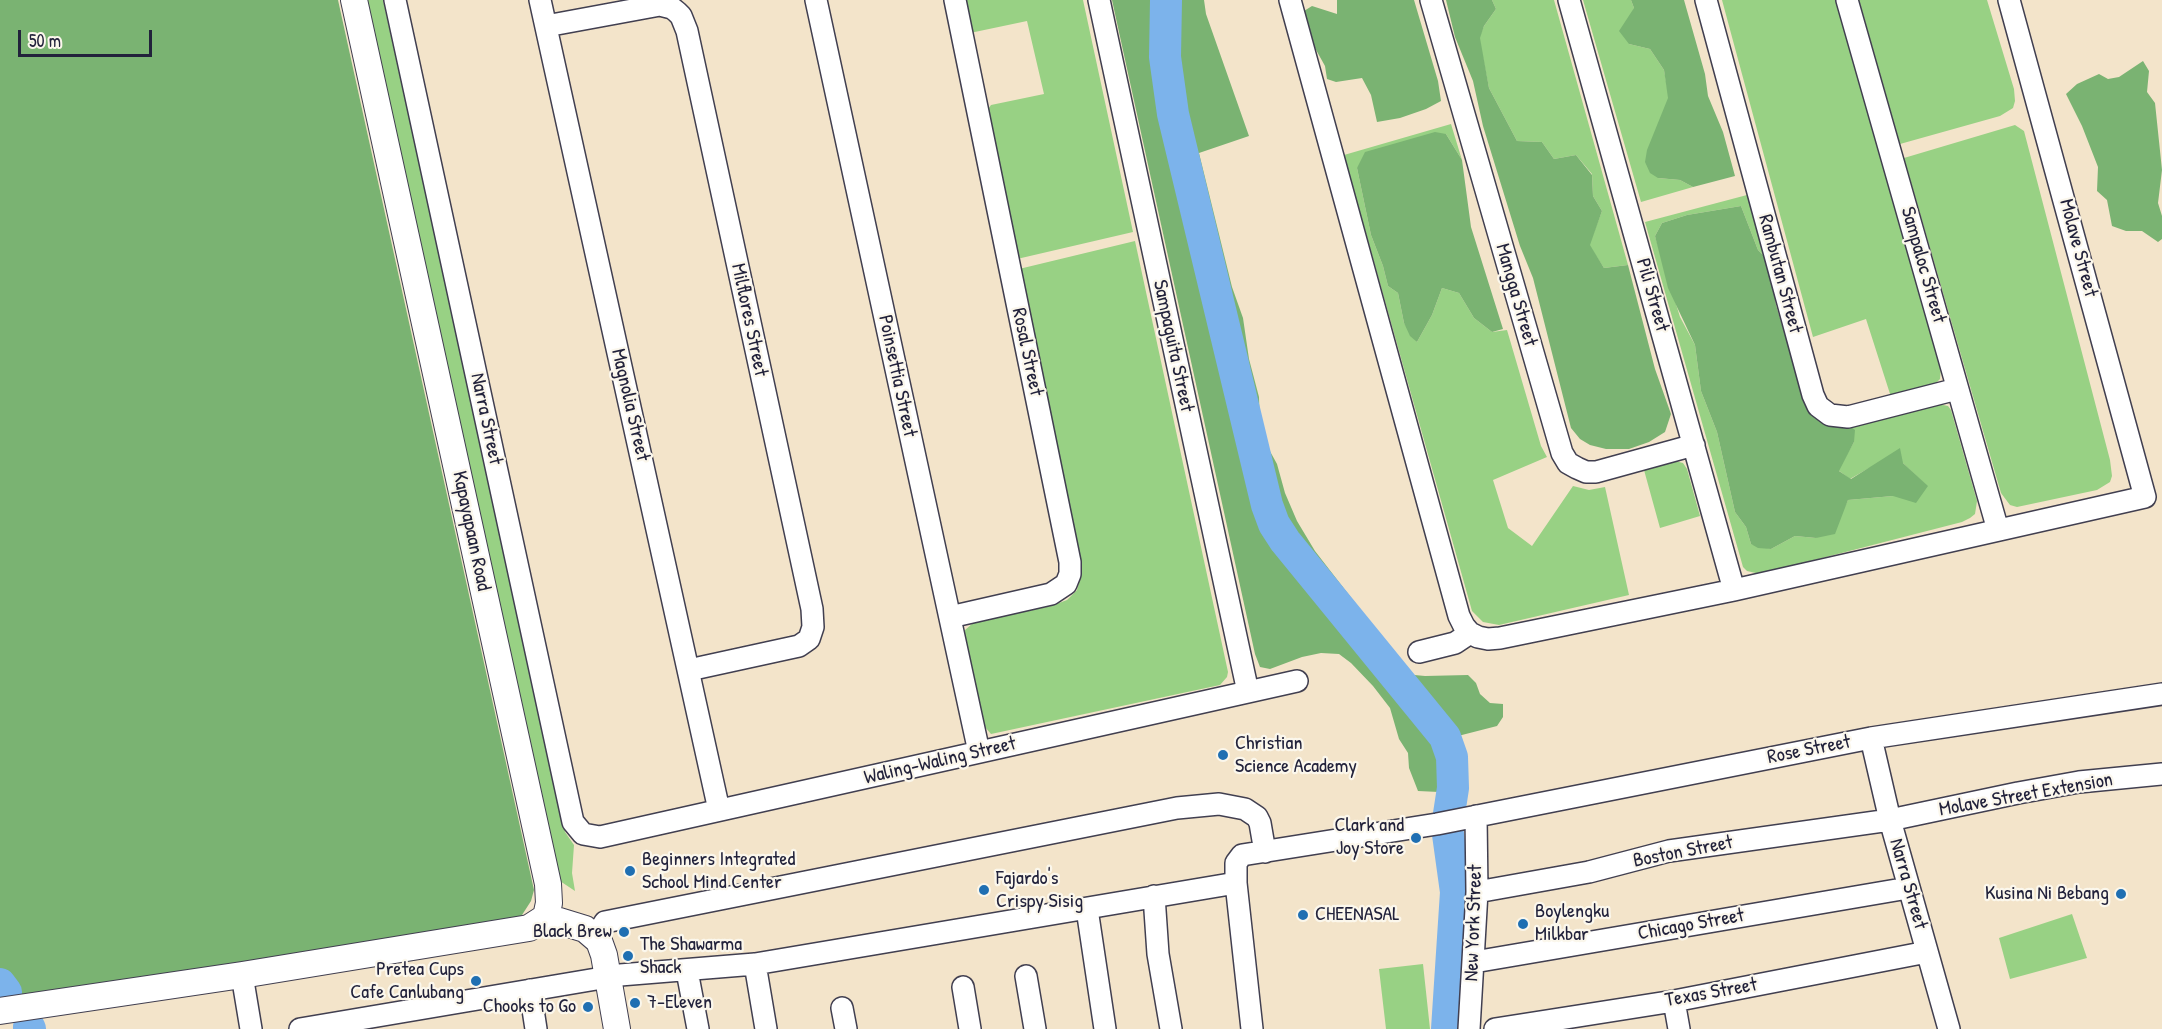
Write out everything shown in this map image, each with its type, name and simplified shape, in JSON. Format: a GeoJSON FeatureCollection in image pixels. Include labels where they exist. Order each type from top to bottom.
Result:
{"type":"FeatureCollection","features":[{"type":"Feature","properties":{"kind":"street","name":"Kapayapaan Road"},"geometry":{"type":"LineString","coordinates":[[354,0],[548,884],[549,903],[546,917]]}},
{"type":"Feature","properties":{"kind":"street","name":"Narra Street"},"geometry":{"type":"LineString","coordinates":[[395,0],[573,822],[583,834]]}},
{"type":"Feature","properties":{"kind":"street","name":"Magnolia Street"},"geometry":{"type":"LineString","coordinates":[[540,0],[719,810]]}},
{"type":"Feature","properties":{"kind":"street","name":"Poinsettia Street"},"geometry":{"type":"LineString","coordinates":[[816,0],[979,752]]}},
{"type":"Feature","properties":{"kind":"street","name":"Rosal Street"},"geometry":{"type":"LineString","coordinates":[[950,617],[1051,594],[1066,584],[1070,574],[1070,562],[955,0]]}},
{"type":"Feature","properties":{"kind":"street","name":"Sampaguita Street"},"geometry":{"type":"LineString","coordinates":[[1099,0],[1248,692]]}},
{"type":"Feature","properties":{"kind":"street"},"geometry":{"type":"LineString","coordinates":[[1290,0],[1459,616],[1470,633],[1478,637],[1500,638],[1734,590],[1998,530]]}},
{"type":"Feature","properties":{"kind":"street","name":"Mangga Street"},"geometry":{"type":"LineString","coordinates":[[1431,0],[1562,453],[1568,462],[1586,472],[1694,445]]}},
{"type":"Feature","properties":{"kind":"street","name":"Pili Street"},"geometry":{"type":"LineString","coordinates":[[1569,0],[1734,590]]}},
{"type":"Feature","properties":{"kind":"street","name":"Rambutan Street"},"geometry":{"type":"LineString","coordinates":[[1706,0],[1810,384],[1818,406],[1830,415],[1848,417],[1957,389]]}},
{"type":"Feature","properties":{"kind":"street","name":"Sampaloc Street"},"geometry":{"type":"LineString","coordinates":[[1847,0],[1998,530]]}},
{"type":"Feature","properties":{"kind":"street","name":"Molave Street"},"geometry":{"type":"LineString","coordinates":[[1998,530],[2145,497],[2009,0]]}},
{"type":"Feature","properties":{"kind":"street","name":"Milflores Street"},"geometry":{"type":"LineString","coordinates":[[546,26],[660,5],[678,12],[687,32],[807,586],[813,627],[809,639],[799,646],[689,670]]}},
{"type":"Feature","properties":{"kind":"street"},"geometry":{"type":"LineString","coordinates":[[1419,652],[1455,643],[1470,633]]}},
{"type":"Feature","properties":{"kind":"street","name":"Waling-Waling Street"},"geometry":{"type":"LineString","coordinates":[[583,834],[600,837],[1297,681]]}},
{"type":"Feature","properties":{"kind":"street","name":"Rose Street"},"geometry":{"type":"LineString","coordinates":[[1236,883],[1236,863],[1242,855],[1437,824],[1871,738],[2162,694]]}},
{"type":"Feature","properties":{"kind":"street","name":"Narra Street"},"geometry":{"type":"LineString","coordinates":[[1871,738],[1908,888],[1949,1029]]}},
{"type":"Feature","properties":{"kind":"street","name":"Molave Street Extension"},"geometry":{"type":"LineString","coordinates":[[1890,820],[2068,784],[2162,774]]}},
{"type":"Feature","properties":{"kind":"street"},"geometry":{"type":"LineString","coordinates":[[596,936],[605,922],[1177,808],[1219,804],[1245,809],[1257,817],[1260,823],[1265,852]]}},
{"type":"Feature","properties":{"kind":"street","name":"New York Street"},"geometry":{"type":"LineString","coordinates":[[1467,817],[1477,892],[1469,1029]]}},
{"type":"Feature","properties":{"kind":"street","name":"Boston Street"},"geometry":{"type":"LineString","coordinates":[[1477,892],[1589,872],[1669,851],[1890,820]]}},
{"type":"Feature","properties":{"kind":"street"},"geometry":{"type":"LineString","coordinates":[[300,1029],[620,975],[755,964],[1236,883],[1252,1029]]}},
{"type":"Feature","properties":{"kind":"street","name":"Chicago Street"},"geometry":{"type":"LineString","coordinates":[[1474,962],[1908,888]]}},
{"type":"Feature","properties":{"kind":"street"},"geometry":{"type":"LineString","coordinates":[[1154,896],[1158,954],[1171,1029]]}},
{"type":"Feature","properties":{"kind":"street"},"geometry":{"type":"LineString","coordinates":[[1087,909],[1105,1029]]}},
{"type":"Feature","properties":{"kind":"street"},"geometry":{"type":"LineString","coordinates":[[0,1011],[242,975],[528,928],[546,917],[580,927],[596,936],[602,949],[616,1029]]}},
{"type":"Feature","properties":{"kind":"street","name":"Texas Street"},"geometry":{"type":"LineString","coordinates":[[1495,1029],[1674,1001],[1927,952]]}},
{"type":"Feature","properties":{"kind":"street"},"geometry":{"type":"LineString","coordinates":[[755,964],[766,1029]]}},
{"type":"Feature","properties":{"kind":"street"},"geometry":{"type":"LineString","coordinates":[[687,971],[698,1029]]}},
{"type":"Feature","properties":{"kind":"street"},"geometry":{"type":"LineString","coordinates":[[242,975],[251,1029]]}},
{"type":"Feature","properties":{"kind":"street"},"geometry":{"type":"LineString","coordinates":[[1026,976],[1035,1029]]}},
{"type":"Feature","properties":{"kind":"street"},"geometry":{"type":"LineString","coordinates":[[963,987],[970,1029]]}},
{"type":"Feature","properties":{"kind":"street"},"geometry":{"type":"LineString","coordinates":[[530,990],[536,1029]]}},
{"type":"Feature","properties":{"kind":"street"},"geometry":{"type":"LineString","coordinates":[[1674,1001],[1679,1029]]}},
{"type":"Feature","properties":{"kind":"street"},"geometry":{"type":"LineString","coordinates":[[842,1008],[846,1029]]}},
{"type":"Feature","properties":{"kind":"green space"},"geometry":{"type":"Polygon","coordinates":[[[0,0],[338,0],[534,890],[531,901],[522,915],[517,918],[192,971],[0,998],[0,0]]]}},
{"type":"Feature","properties":{"kind":"green space"},"geometry":{"type":"Polygon","coordinates":[[[367,0],[383,0],[565,832],[574,845],[572,873],[575,891],[560,881],[367,0]]]}},
{"type":"Feature","properties":{"kind":"green space"},"geometry":{"type":"Polygon","coordinates":[[[963,0],[1083,0],[1133,232],[1017,259],[986,112],[991,105],[1044,94],[1027,21],[970,33],[963,0]]]}},
{"type":"Feature","properties":{"kind":"green space"},"geometry":{"type":"Polygon","coordinates":[[[1112,0],[1204,0],[1206,14],[1249,136],[1199,153],[1232,287],[1243,318],[1249,359],[1259,397],[1260,433],[1277,464],[1285,493],[1297,521],[1315,551],[1356,604],[1404,674],[1468,675],[1476,683],[1480,694],[1490,703],[1503,704],[1503,717],[1497,726],[1458,736],[1455,758],[1456,780],[1439,792],[1418,791],[1409,768],[1408,753],[1399,739],[1390,708],[1373,686],[1339,654],[1321,653],[1302,657],[1270,669],[1260,667],[1255,654],[1112,0]]]}},
{"type":"Feature","properties":{"kind":"green space"},"geometry":{"type":"Polygon","coordinates":[[[1337,0],[1414,0],[1438,81],[1441,101],[1400,118],[1377,122],[1371,95],[1362,78],[1336,82],[1327,79],[1325,66],[1310,39],[1304,11],[1312,6],[1337,14],[1337,0]]]}},
{"type":"Feature","properties":{"kind":"green space"},"geometry":{"type":"Polygon","coordinates":[[[1446,0],[1492,0],[1496,9],[1484,26],[1480,38],[1489,88],[1517,141],[1542,142],[1554,159],[1576,155],[1592,175],[1593,196],[1602,211],[1590,245],[1604,268],[1628,265],[1655,369],[1671,414],[1665,432],[1649,442],[1629,449],[1606,449],[1590,445],[1580,439],[1571,428],[1533,278],[1520,246],[1483,126],[1473,81],[1455,37],[1446,0]]]}},
{"type":"Feature","properties":{"kind":"green space"},"geometry":{"type":"Polygon","coordinates":[[[1492,0],[1554,0],[1628,265],[1604,268],[1589,245],[1602,211],[1593,196],[1592,174],[1576,155],[1554,159],[1542,142],[1517,141],[1489,88],[1479,38],[1496,9],[1492,0]]]}},
{"type":"Feature","properties":{"kind":"green space"},"geometry":{"type":"Polygon","coordinates":[[[1583,0],[1631,0],[1634,8],[1629,44],[1650,49],[1664,70],[1669,98],[1658,178],[1680,180],[1693,187],[1641,202],[1583,0]]]}},
{"type":"Feature","properties":{"kind":"green space"},"geometry":{"type":"Polygon","coordinates":[[[1631,0],[1684,0],[1705,74],[1708,96],[1723,132],[1735,176],[1693,187],[1680,180],[1658,178],[1650,173],[1645,162],[1647,150],[1668,98],[1664,70],[1650,49],[1629,44],[1619,31],[1634,8],[1631,0]]]}},
{"type":"Feature","properties":{"kind":"green space"},"geometry":{"type":"Polygon","coordinates":[[[1722,0],[1836,0],[1941,367],[1940,379],[1936,383],[1891,397],[1866,319],[1813,337],[1722,0]]]}},
{"type":"Feature","properties":{"kind":"green space"},"geometry":{"type":"Polygon","coordinates":[[[1859,0],[1987,0],[2014,89],[2013,108],[2000,116],[1900,144],[1859,0]]]}},
{"type":"Feature","properties":{"kind":"green space"},"geometry":{"type":"Polygon","coordinates":[[[2143,61],[2149,71],[2147,92],[2155,103],[2162,170],[2158,203],[2162,216],[2162,239],[2158,242],[2142,231],[2126,231],[2112,226],[2107,200],[2097,191],[2098,167],[2082,126],[2066,94],[2077,84],[2099,74],[2108,79],[2119,77],[2143,61]]]}},
{"type":"Feature","properties":{"kind":"green space"},"geometry":{"type":"Polygon","coordinates":[[[1451,124],[1462,160],[1446,134],[1357,168],[1371,235],[1388,286],[1398,293],[1404,323],[1417,342],[1432,315],[1442,288],[1459,293],[1474,318],[1492,332],[1507,330],[1541,446],[1547,457],[1493,480],[1508,528],[1532,546],[1573,486],[1589,490],[1605,487],[1629,595],[1499,625],[1483,622],[1472,611],[1344,155],[1451,124]]]}},
{"type":"Feature","properties":{"kind":"green space"},"geometry":{"type":"Polygon","coordinates":[[[2015,125],[2024,131],[2110,460],[2112,476],[2110,482],[2097,490],[2017,507],[2010,505],[2001,493],[1904,158],[2015,125]]]}},
{"type":"Feature","properties":{"kind":"green space"},"geometry":{"type":"Polygon","coordinates":[[[1435,132],[1446,134],[1462,160],[1471,227],[1503,329],[1492,332],[1474,318],[1459,293],[1442,288],[1432,315],[1417,342],[1410,336],[1404,323],[1398,293],[1388,286],[1371,235],[1357,168],[1365,152],[1435,132]]]}},
{"type":"Feature","properties":{"kind":"green space"},"geometry":{"type":"Polygon","coordinates":[[[1747,195],[1769,261],[1758,250],[1741,206],[1687,215],[1662,223],[1655,236],[1680,317],[1695,345],[1701,391],[1717,432],[1735,512],[1746,527],[1751,544],[1771,549],[1795,536],[1816,538],[1839,519],[1848,500],[1893,496],[1927,486],[1903,463],[1869,468],[1850,479],[1838,470],[1854,442],[1850,426],[1938,404],[1948,406],[1951,410],[1977,501],[1975,514],[1970,518],[1962,522],[1760,574],[1747,571],[1743,567],[1645,222],[1747,195]]]}},
{"type":"Feature","properties":{"kind":"green space"},"geometry":{"type":"Polygon","coordinates":[[[1741,206],[1758,250],[1769,261],[1776,305],[1788,345],[1825,423],[1834,427],[1850,426],[1855,430],[1854,442],[1839,471],[1851,479],[1900,448],[1903,463],[1928,486],[1916,503],[1893,496],[1848,500],[1835,534],[1816,538],[1795,536],[1771,549],[1758,548],[1751,544],[1746,527],[1735,512],[1717,432],[1701,391],[1695,345],[1668,288],[1655,236],[1662,223],[1687,215],[1741,206]]]}},
{"type":"Feature","properties":{"kind":"green space"},"geometry":{"type":"Polygon","coordinates":[[[1135,241],[1228,672],[1227,677],[1220,685],[991,734],[985,727],[964,635],[965,630],[973,623],[1051,606],[1067,600],[1077,590],[1081,575],[1019,269],[1135,241]]]}},
{"type":"Feature","properties":{"kind":"green space"},"geometry":{"type":"Polygon","coordinates":[[[1675,461],[1683,463],[1687,469],[1700,516],[1660,528],[1644,470],[1675,461]]]}},
{"type":"Feature","properties":{"kind":"green space"},"geometry":{"type":"Polygon","coordinates":[[[2072,914],[2087,958],[2010,979],[1999,938],[2072,914]]]}},
{"type":"Feature","properties":{"kind":"green space"},"geometry":{"type":"Polygon","coordinates":[[[1423,964],[1430,1029],[1386,1029],[1379,969],[1423,964]]]}},
{"type":"Feature","properties":{"kind":"waterway"},"geometry":{"type":"LineString","coordinates":[[1166,0],[1165,57],[1173,114],[1267,505],[1274,524],[1285,541],[1445,737],[1452,757],[1453,788],[1447,827],[1456,892],[1447,1029]]}},
{"type":"Feature","properties":{"kind":"waterway"},"geometry":{"type":"LineString","coordinates":[[0,984],[6,992]]}},
{"type":"Feature","properties":{"kind":"place","name":"Christian Science Academy"},"geometry":{"type":"Point","coordinates":[1223,755]}},
{"type":"Feature","properties":{"kind":"place","name":"Clark and Joy Store"},"geometry":{"type":"Point","coordinates":[1416,838]}},
{"type":"Feature","properties":{"kind":"place","name":"Beginners Integrated School Mind Center"},"geometry":{"type":"Point","coordinates":[630,871]}},
{"type":"Feature","properties":{"kind":"place","name":"Fajardo's Crispy Sisig"},"geometry":{"type":"Point","coordinates":[984,890]}},
{"type":"Feature","properties":{"kind":"place","name":"Kusina Ni Bebang"},"geometry":{"type":"Point","coordinates":[2121,894]}},
{"type":"Feature","properties":{"kind":"place","name":"CHEENASAL"},"geometry":{"type":"Point","coordinates":[1303,915]}},
{"type":"Feature","properties":{"kind":"place","name":"Boylengku Milkbar"},"geometry":{"type":"Point","coordinates":[1523,924]}},
{"type":"Feature","properties":{"kind":"place","name":"Black Brew"},"geometry":{"type":"Point","coordinates":[624,932]}},
{"type":"Feature","properties":{"kind":"place","name":"The Shawarma Shack"},"geometry":{"type":"Point","coordinates":[628,956]}},
{"type":"Feature","properties":{"kind":"place","name":"Pretea Cups Cafe Canlubang"},"geometry":{"type":"Point","coordinates":[476,981]}},
{"type":"Feature","properties":{"kind":"place","name":"7-Eleven"},"geometry":{"type":"Point","coordinates":[635,1003]}},
{"type":"Feature","properties":{"kind":"place","name":"Chooks to Go"},"geometry":{"type":"Point","coordinates":[588,1007]}}]}
